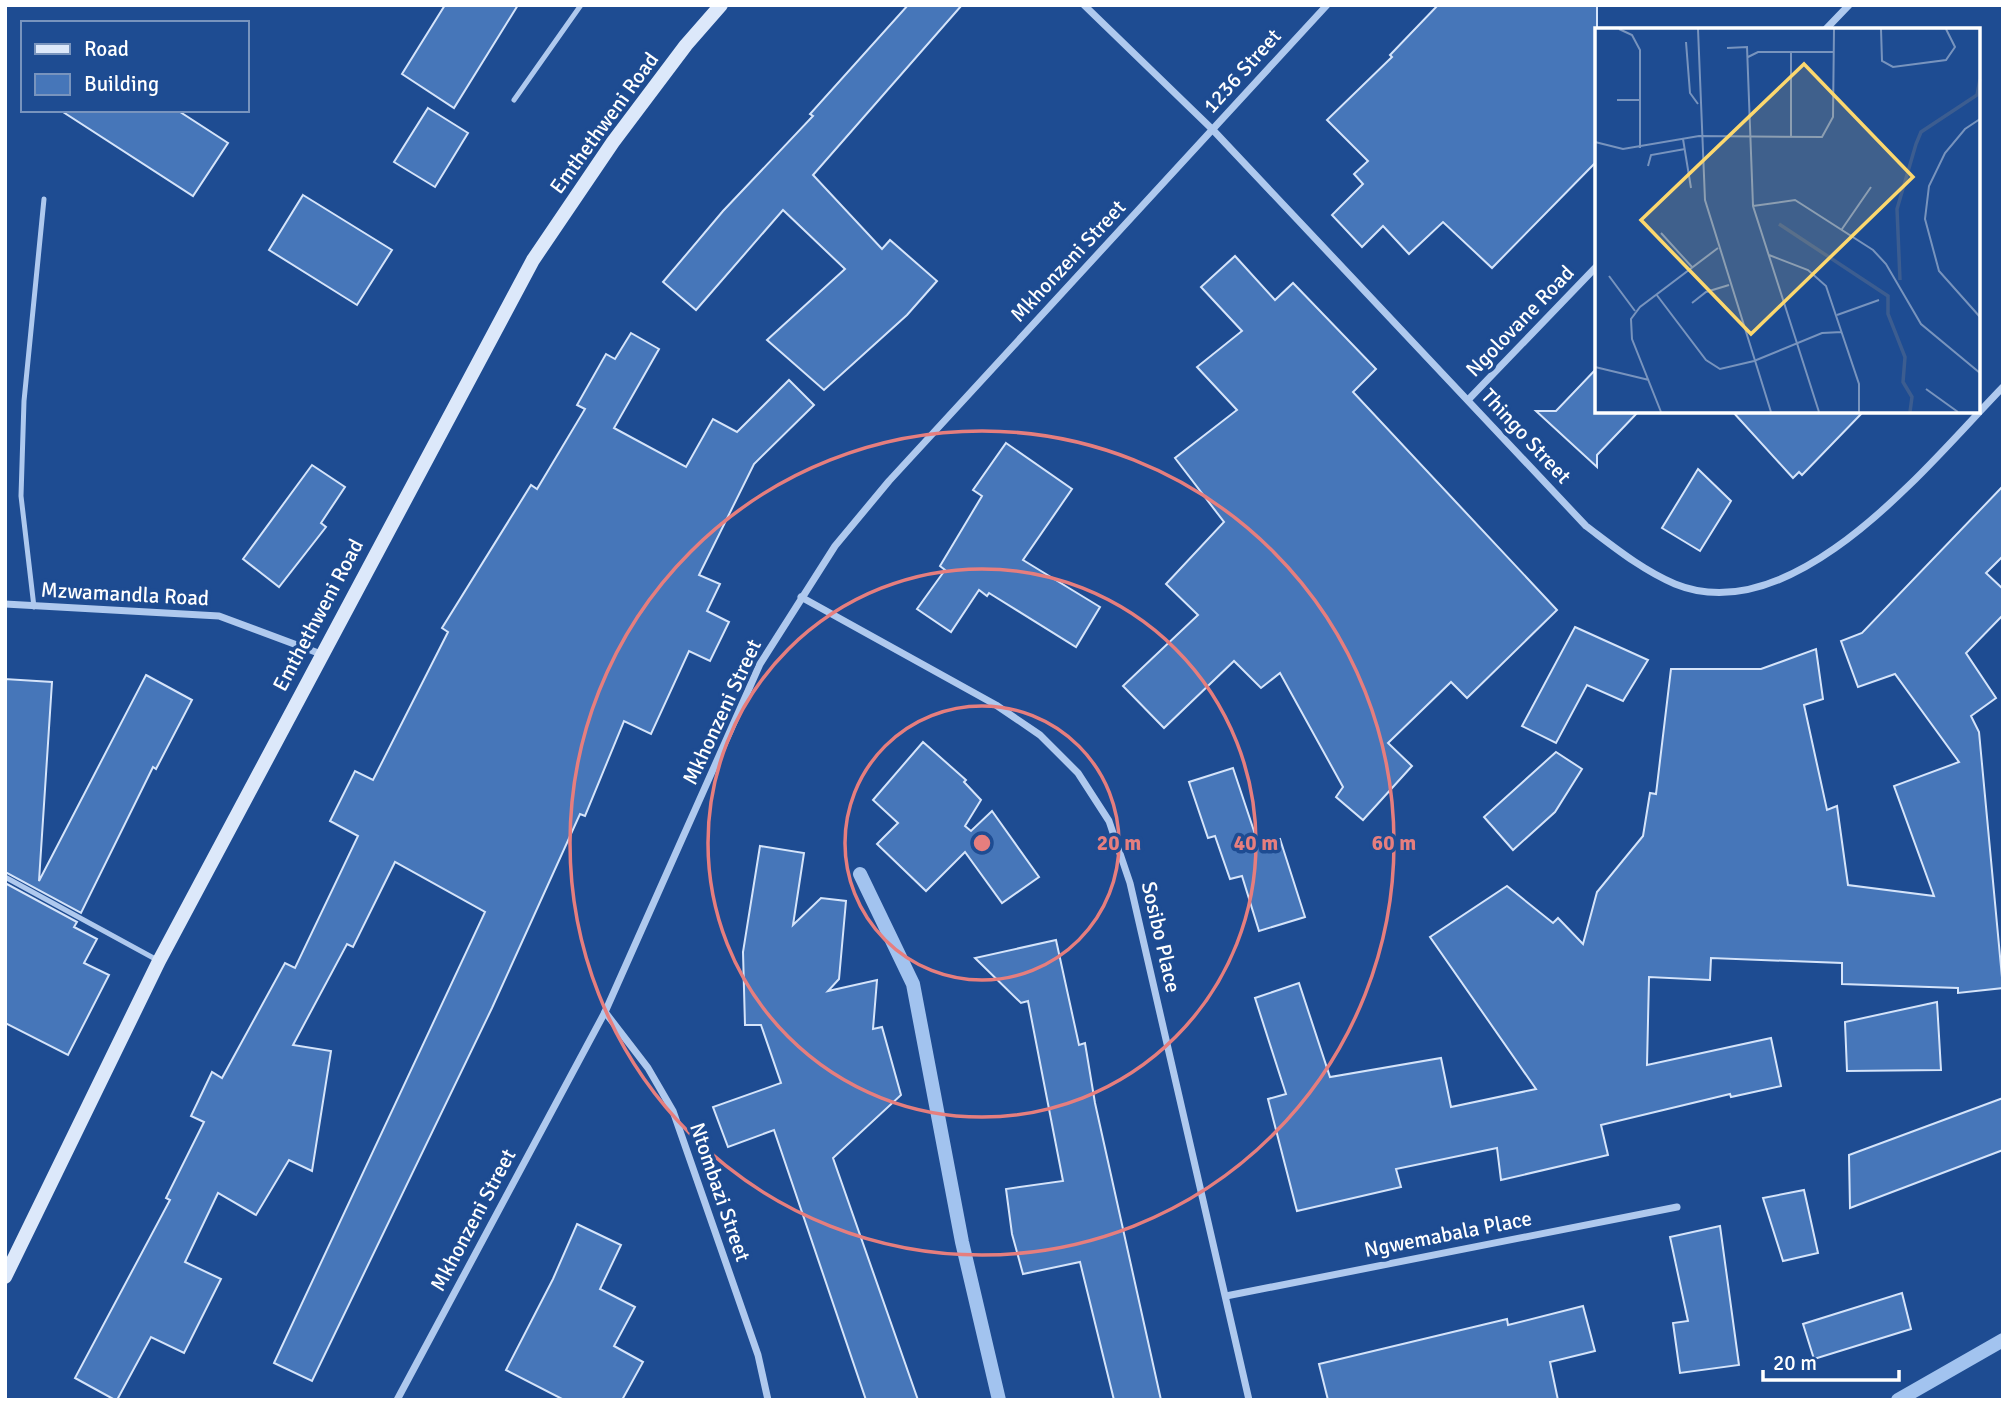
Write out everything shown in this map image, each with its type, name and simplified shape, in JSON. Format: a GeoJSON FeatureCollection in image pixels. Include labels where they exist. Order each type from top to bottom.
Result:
{"type":"FeatureCollection","features":[{"type":"Feature","properties":{"kind":"street","name":"Emthethweni Road"},"geometry":{"type":"LineString","coordinates":[[5,1277],[159,961],[533,260],[613,142],[686,45],[721,5]]}},
{"type":"Feature","properties":{"kind":"street","name":"Thingo Street"},"geometry":{"type":"LineString","coordinates":[[1084,5],[1213,130],[1586,526],[1632,561],[1677,584],[1721,592],[1769,584],[1818,562],[1865,526],[1977,413]]}},
{"type":"Feature","properties":{"kind":"street","name":"1236 Street"},"geometry":{"type":"LineString","coordinates":[[1213,130],[1326,5]]}},
{"type":"Feature","properties":{"kind":"street"},"geometry":{"type":"LineString","coordinates":[[1827,28],[1849,5]]}},
{"type":"Feature","properties":{"kind":"street","name":"Mkhonzeni Street"},"geometry":{"type":"LineString","coordinates":[[397,1400],[605,1012],[760,664],[801,597],[835,546],[889,481],[1213,130]]}},
{"type":"Feature","properties":{"kind":"street","name":"Ngolovane Road"},"geometry":{"type":"LineString","coordinates":[[1468,400],[1595,268]]}},
{"type":"Feature","properties":{"kind":"street","name":"Thingo Street"},"geometry":{"type":"LineString","coordinates":[[1980,410],[2003,387]]}},
{"type":"Feature","properties":{"kind":"street","name":"Sosibo Place"},"geometry":{"type":"LineString","coordinates":[[801,597],[996,705],[1040,735],[1078,773],[1109,821],[1130,883],[1249,1400]]}},
{"type":"Feature","properties":{"kind":"street","name":"Mzwamandla Road"},"geometry":{"type":"LineString","coordinates":[[5,604],[219,616],[321,654]]}},
{"type":"Feature","properties":{"kind":"street","name":"Ntombazi Street"},"geometry":{"type":"LineString","coordinates":[[605,1012],[648,1068],[673,1111],[758,1355],[768,1400]]}},
{"type":"Feature","properties":{"kind":"street","name":"Ngwemabala Place"},"geometry":{"type":"LineString","coordinates":[[1226,1296],[1676,1207]]}},
{"type":"Feature","properties":{"kind":"lane"},"geometry":{"type":"LineString","coordinates":[[514,100],[581,5]]}},
{"type":"Feature","properties":{"kind":"lane"},"geometry":{"type":"LineString","coordinates":[[34,607],[21,496],[24,401],[44,199]]}},
{"type":"Feature","properties":{"kind":"lane"},"geometry":{"type":"LineString","coordinates":[[5,877],[159,961]]}},
{"type":"Feature","properties":{"kind":"building"},"geometry":{"type":"Polygon","coordinates":[[[445,5],[518,5],[454,108],[402,74],[445,5]]]}},
{"type":"Feature","properties":{"kind":"building"},"geometry":{"type":"Polygon","coordinates":[[[908,5],[962,5],[813,175],[882,249],[890,240],[937,281],[907,315],[824,390],[767,340],[845,269],[783,210],[696,310],[663,282],[723,211],[813,116],[810,114],[908,5]]]}},
{"type":"Feature","properties":{"kind":"building"},"geometry":{"type":"Polygon","coordinates":[[[1438,5],[1597,5],[1595,163],[1492,268],[1443,222],[1409,254],[1383,226],[1362,247],[1332,215],[1363,184],[1354,174],[1368,161],[1327,120],[1392,57],[1390,55],[1438,5]]]}},
{"type":"Feature","properties":{"kind":"building"},"geometry":{"type":"Polygon","coordinates":[[[428,108],[468,133],[435,187],[394,162],[428,108]]]}},
{"type":"Feature","properties":{"kind":"building"},"geometry":{"type":"Polygon","coordinates":[[[63,112],[180,112],[228,143],[193,196],[63,112]]]}},
{"type":"Feature","properties":{"kind":"building"},"geometry":{"type":"Polygon","coordinates":[[[303,195],[392,250],[357,305],[269,250],[303,195]]]}},
{"type":"Feature","properties":{"kind":"building"},"geometry":{"type":"Polygon","coordinates":[[[1235,256],[1275,300],[1293,283],[1376,369],[1353,392],[1557,610],[1467,698],[1451,682],[1388,743],[1412,766],[1363,820],[1336,797],[1343,787],[1280,673],[1261,688],[1234,661],[1164,728],[1123,686],[1198,615],[1166,584],[1224,522],[1175,458],[1237,410],[1197,367],[1242,331],[1201,287],[1235,256]]]}},
{"type":"Feature","properties":{"kind":"building"},"geometry":{"type":"Polygon","coordinates":[[[631,333],[659,349],[614,428],[686,467],[713,419],[737,432],[789,380],[814,405],[754,464],[699,575],[720,584],[707,611],[729,622],[710,661],[689,651],[651,734],[624,721],[585,816],[580,814],[492,1008],[312,1381],[274,1363],[485,912],[395,862],[353,947],[347,944],[293,1045],[331,1051],[312,1171],[289,1160],[256,1215],[218,1193],[185,1262],[221,1279],[184,1353],[151,1337],[115,1400],[75,1378],[170,1200],[166,1198],[204,1122],[191,1116],[212,1072],[222,1078],[285,963],[295,968],[358,836],[330,821],[355,771],[373,780],[448,632],[442,628],[531,485],[537,489],[585,409],[577,405],[606,354],[615,359],[631,333]]]}},
{"type":"Feature","properties":{"kind":"building"},"geometry":{"type":"Polygon","coordinates":[[[1595,370],[1595,413],[1637,413],[1597,455],[1597,467],[1536,411],[1556,411],[1595,370]]]}},
{"type":"Feature","properties":{"kind":"building"},"geometry":{"type":"Polygon","coordinates":[[[1734,413],[1862,413],[1802,475],[1799,472],[1793,478],[1734,413]]]}},
{"type":"Feature","properties":{"kind":"building"},"geometry":{"type":"Polygon","coordinates":[[[1006,443],[1072,489],[1023,560],[1100,607],[1076,647],[989,593],[987,596],[979,590],[951,632],[917,609],[945,570],[940,566],[982,496],[973,490],[1006,443]]]}},
{"type":"Feature","properties":{"kind":"building"},"geometry":{"type":"Polygon","coordinates":[[[312,465],[345,487],[321,523],[326,527],[279,587],[243,559],[312,465]]]}},
{"type":"Feature","properties":{"kind":"building"},"geometry":{"type":"Polygon","coordinates":[[[1698,469],[1731,501],[1700,551],[1662,528],[1698,469]]]}},
{"type":"Feature","properties":{"kind":"building"},"geometry":{"type":"Polygon","coordinates":[[[2003,486],[2003,556],[1986,573],[2003,589],[2003,615],[1966,653],[1996,698],[1971,716],[1979,732],[2003,988],[1958,993],[1958,988],[1842,984],[1842,963],[1711,958],[1710,980],[1649,977],[1647,1065],[1771,1038],[1781,1086],[1731,1097],[1730,1094],[1601,1125],[1608,1155],[1501,1180],[1497,1148],[1396,1169],[1401,1187],[1297,1211],[1268,1099],[1286,1094],[1255,998],[1299,983],[1330,1077],[1441,1058],[1451,1107],[1536,1089],[1430,937],[1507,886],[1553,923],[1558,918],[1583,944],[1597,892],[1643,836],[1650,793],[1656,794],[1671,669],[1761,669],[1816,649],[1823,699],[1804,705],[1827,810],[1837,806],[1848,885],[1934,896],[1894,786],[1959,762],[1895,674],[1858,687],[1841,641],[1862,633],[2003,486]]]}},
{"type":"Feature","properties":{"kind":"building"},"geometry":{"type":"Polygon","coordinates":[[[1575,627],[1648,660],[1623,701],[1587,685],[1556,743],[1522,726],[1575,627]]]}},
{"type":"Feature","properties":{"kind":"building"},"geometry":{"type":"Polygon","coordinates":[[[146,675],[192,700],[156,769],[153,767],[81,913],[5,872],[5,679],[52,682],[39,881],[146,675]]]}},
{"type":"Feature","properties":{"kind":"building"},"geometry":{"type":"Polygon","coordinates":[[[923,742],[966,780],[964,782],[981,800],[965,826],[971,831],[992,811],[1039,877],[1002,903],[965,852],[926,891],[877,844],[898,823],[873,800],[923,742]]]}},
{"type":"Feature","properties":{"kind":"building"},"geometry":{"type":"Polygon","coordinates":[[[1556,752],[1582,769],[1555,812],[1513,850],[1484,817],[1556,752]]]}},
{"type":"Feature","properties":{"kind":"building"},"geometry":{"type":"Polygon","coordinates":[[[1233,768],[1259,846],[1280,839],[1305,917],[1259,931],[1242,876],[1230,879],[1215,836],[1208,838],[1189,782],[1233,768]]]}},
{"type":"Feature","properties":{"kind":"building"},"geometry":{"type":"Polygon","coordinates":[[[760,846],[804,853],[793,925],[821,898],[846,901],[839,979],[828,991],[877,980],[873,1029],[882,1027],[901,1095],[833,1158],[918,1400],[866,1400],[774,1130],[728,1147],[713,1107],[781,1083],[761,1025],[745,1025],[743,952],[760,846]]]}},
{"type":"Feature","properties":{"kind":"building"},"geometry":{"type":"Polygon","coordinates":[[[5,883],[77,922],[74,927],[97,939],[84,963],[109,975],[68,1055],[5,1023],[5,883]]]}},
{"type":"Feature","properties":{"kind":"building"},"geometry":{"type":"Polygon","coordinates":[[[1056,940],[1079,1045],[1085,1043],[1095,1103],[1161,1400],[1114,1400],[1080,1262],[1023,1274],[1012,1234],[1006,1189],[1063,1181],[1028,1001],[1021,1003],[975,958],[1056,940]]]}},
{"type":"Feature","properties":{"kind":"building"},"geometry":{"type":"Polygon","coordinates":[[[1937,1002],[1941,1070],[1847,1071],[1845,1022],[1937,1002]]]}},
{"type":"Feature","properties":{"kind":"building"},"geometry":{"type":"Polygon","coordinates":[[[2003,1098],[2003,1150],[1850,1208],[1849,1155],[2003,1098]]]}},
{"type":"Feature","properties":{"kind":"building"},"geometry":{"type":"Polygon","coordinates":[[[1804,1190],[1818,1253],[1783,1261],[1763,1198],[1804,1190]]]}},
{"type":"Feature","properties":{"kind":"building"},"geometry":{"type":"Polygon","coordinates":[[[577,1224],[621,1245],[600,1289],[635,1307],[614,1346],[643,1362],[622,1400],[564,1400],[506,1370],[553,1279],[577,1224]]]}},
{"type":"Feature","properties":{"kind":"building"},"geometry":{"type":"Polygon","coordinates":[[[1720,1226],[1739,1365],[1680,1373],[1673,1323],[1688,1321],[1670,1237],[1720,1226]]]}},
{"type":"Feature","properties":{"kind":"building"},"geometry":{"type":"Polygon","coordinates":[[[1902,1293],[1911,1329],[1814,1359],[1803,1324],[1902,1293]]]}},
{"type":"Feature","properties":{"kind":"building"},"geometry":{"type":"Polygon","coordinates":[[[1583,1306],[1595,1351],[1550,1362],[1558,1400],[1328,1400],[1319,1364],[1507,1319],[1508,1325],[1583,1306]]]}},
{"type":"Feature","properties":{"kind":"waterway"},"geometry":{"type":"LineString","coordinates":[[860,874],[913,984],[962,1242],[999,1400]]}},
{"type":"Feature","properties":{"kind":"waterway"},"geometry":{"type":"LineString","coordinates":[[1898,1400],[2003,1340]]}}]}
